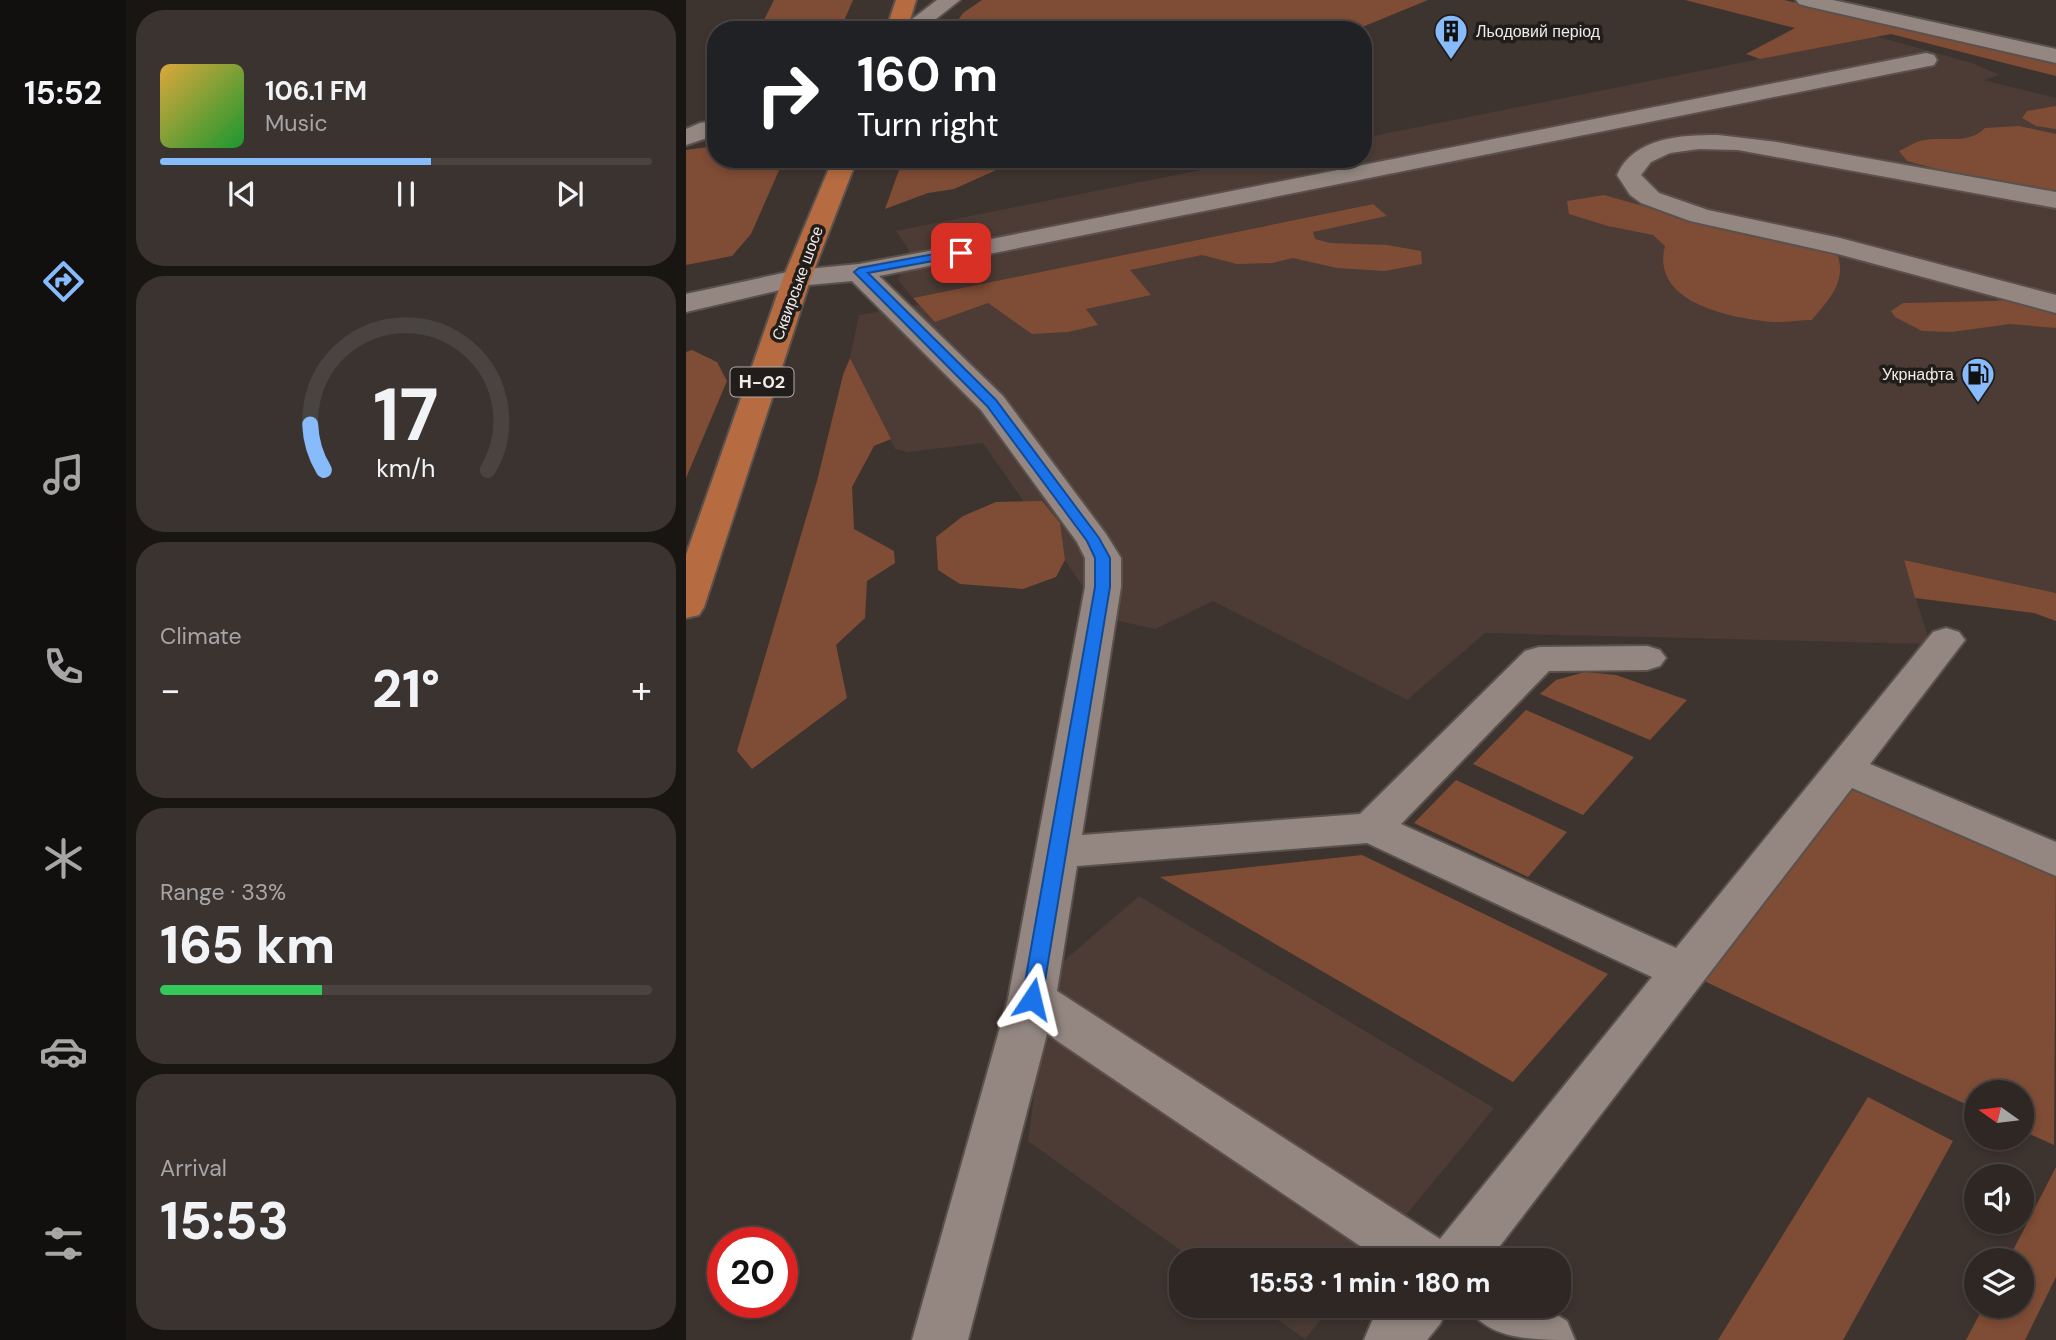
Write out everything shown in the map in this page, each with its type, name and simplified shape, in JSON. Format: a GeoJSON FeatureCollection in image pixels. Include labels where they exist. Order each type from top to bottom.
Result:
{"type":"FeatureCollection","features":[{"type":"Feature","properties":{"kind":"main road"},"geometry":{"type":"LineString","coordinates":[[899,21],[906,0]]}},
{"type":"Feature","properties":{"kind":"main road","name":"Сквирське шосе"},"geometry":{"type":"LineString","coordinates":[[686,607],[797,278],[841,168]]}},
{"type":"Feature","properties":{"kind":"street"},"geometry":{"type":"LineString","coordinates":[[921,21],[950,0]]}},
{"type":"Feature","properties":{"kind":"street"},"geometry":{"type":"LineString","coordinates":[[1806,0],[2056,56]]}},
{"type":"Feature","properties":{"kind":"street"},"geometry":{"type":"LineString","coordinates":[[686,303],[797,278],[859,272],[1926,60]]}},
{"type":"Feature","properties":{"kind":"street"},"geometry":{"type":"LineString","coordinates":[[686,138],[707,128]]}},
{"type":"Feature","properties":{"kind":"street"},"geometry":{"type":"LineString","coordinates":[[2056,200],[1788,152],[1719,143],[1681,144],[1647,152],[1633,162],[1629,175],[1636,188],[1652,199],[1688,212],[1862,252],[1957,280],[2056,304]]}},
{"type":"Feature","properties":{"kind":"street"},"geometry":{"type":"LineString","coordinates":[[859,272],[992,403],[1094,541],[1102,558],[1103,587],[1032,999],[940,1340]]}},
{"type":"Feature","properties":{"kind":"street"},"geometry":{"type":"LineString","coordinates":[[1465,1248],[1946,640]]}},
{"type":"Feature","properties":{"kind":"street"},"geometry":{"type":"LineString","coordinates":[[1372,828],[1538,659],[1647,658]]}},
{"type":"Feature","properties":{"kind":"street"},"geometry":{"type":"LineString","coordinates":[[1844,769],[2056,860]]}},
{"type":"Feature","properties":{"kind":"street"},"geometry":{"type":"LineString","coordinates":[[1059,852],[1372,828],[1684,971]]}},
{"type":"Feature","properties":{"kind":"street"},"geometry":{"type":"LineString","coordinates":[[1032,999],[1408,1248]]}},
{"type":"Feature","properties":{"kind":"street"},"geometry":{"type":"LineString","coordinates":[[1392,1340],[1409,1318]]}},
{"type":"Feature","properties":{"kind":"street"},"geometry":{"type":"LineString","coordinates":[[1513,1318],[1547,1340]]}},
{"type":"Feature","properties":{"kind":"shaded area"},"geometry":{"type":"Polygon","coordinates":[[[774,0],[853,0],[844,21],[764,21],[774,0]]]}},
{"type":"Feature","properties":{"kind":"shaded area"},"geometry":{"type":"Polygon","coordinates":[[[982,0],[1428,0],[1372,23],[957,21],[963,13],[982,0]]]}},
{"type":"Feature","properties":{"kind":"shaded area"},"geometry":{"type":"Polygon","coordinates":[[[1685,0],[1784,0],[2056,62],[2056,76],[1891,34],[1760,59],[1746,54],[1795,28],[1685,0]]]}},
{"type":"Feature","properties":{"kind":"shaded area"},"geometry":{"type":"Polygon","coordinates":[[[1875,36],[1972,63],[2000,75],[1983,80],[2056,98],[2056,593],[1904,560],[1930,644],[1485,633],[1407,700],[1213,601],[1155,629],[1105,618],[983,443],[908,452],[895,449],[850,358],[859,315],[1167,262],[1386,216],[1372,204],[913,298],[898,280],[909,250],[896,231],[1211,168],[1372,168],[1372,136],[1875,36]]]}},
{"type":"Feature","properties":{"kind":"shaded area"},"geometry":{"type":"Polygon","coordinates":[[[2056,106],[2056,129],[2036,126],[2022,118],[2027,111],[2056,106]]]}},
{"type":"Feature","properties":{"kind":"shaded area"},"geometry":{"type":"Polygon","coordinates":[[[2019,126],[2056,134],[2056,192],[1959,175],[1907,161],[1899,151],[1928,139],[1971,137],[1985,128],[2019,126]]]}},
{"type":"Feature","properties":{"kind":"shaded area"},"geometry":{"type":"Polygon","coordinates":[[[707,147],[707,168],[780,168],[751,234],[732,256],[686,265],[686,150],[707,147]]]}},
{"type":"Feature","properties":{"kind":"shaded area"},"geometry":{"type":"Polygon","coordinates":[[[900,168],[1001,168],[954,189],[928,193],[885,209],[900,168]]]}},
{"type":"Feature","properties":{"kind":"shaded area"},"geometry":{"type":"Polygon","coordinates":[[[1604,195],[1749,236],[1808,244],[1838,256],[1838,283],[1812,320],[1769,322],[1710,309],[1693,302],[1669,280],[1664,265],[1665,246],[1653,235],[1608,226],[1569,214],[1567,201],[1604,195]]]}},
{"type":"Feature","properties":{"kind":"shaded area"},"geometry":{"type":"Polygon","coordinates":[[[1373,204],[1387,216],[1313,232],[1315,239],[1330,243],[1387,245],[1421,251],[1422,264],[1385,271],[1337,268],[1293,258],[1272,263],[1237,264],[1202,255],[1130,270],[1151,295],[1086,309],[1098,325],[1068,332],[1032,334],[988,303],[935,322],[913,298],[1373,204]]]}},
{"type":"Feature","properties":{"kind":"shaded area"},"geometry":{"type":"Polygon","coordinates":[[[2056,295],[2056,328],[2010,324],[1952,332],[1922,331],[1895,317],[1891,311],[1903,303],[1995,301],[2056,295]]]}},
{"type":"Feature","properties":{"kind":"shaded area"},"geometry":{"type":"Polygon","coordinates":[[[692,350],[717,362],[727,381],[686,478],[686,352],[692,350]]]}},
{"type":"Feature","properties":{"kind":"shaded area"},"geometry":{"type":"Polygon","coordinates":[[[850,358],[891,439],[874,446],[852,487],[854,529],[894,551],[895,563],[867,581],[865,618],[836,645],[847,698],[752,769],[737,751],[817,481],[843,375],[850,358]]]}},
{"type":"Feature","properties":{"kind":"shaded area"},"geometry":{"type":"Polygon","coordinates":[[[1042,501],[1060,523],[1065,560],[1056,577],[1023,589],[960,584],[938,570],[936,537],[963,516],[996,502],[1042,501]]]}},
{"type":"Feature","properties":{"kind":"shaded area"},"geometry":{"type":"Polygon","coordinates":[[[1904,560],[2056,593],[2056,621],[2034,613],[1915,598],[1904,560]]]}},
{"type":"Feature","properties":{"kind":"shaded area"},"geometry":{"type":"Polygon","coordinates":[[[1585,672],[1616,675],[1687,700],[1650,740],[1540,694],[1556,680],[1585,672]]]}},
{"type":"Feature","properties":{"kind":"shaded area"},"geometry":{"type":"Polygon","coordinates":[[[1526,710],[1634,757],[1583,815],[1473,764],[1526,710]]]}},
{"type":"Feature","properties":{"kind":"shaded area"},"geometry":{"type":"Polygon","coordinates":[[[1845,769],[2056,860],[2054,1145],[2034,1136],[2034,1080],[1964,1080],[1964,1103],[1683,971],[1845,769]]]}},
{"type":"Feature","properties":{"kind":"shaded area"},"geometry":{"type":"Polygon","coordinates":[[[1456,780],[1567,832],[1528,877],[1414,823],[1456,780]]]}},
{"type":"Feature","properties":{"kind":"shaded area"},"geometry":{"type":"Polygon","coordinates":[[[1362,855],[1608,974],[1513,1082],[1160,877],[1362,855]]]}},
{"type":"Feature","properties":{"kind":"shaded area"},"geometry":{"type":"Polygon","coordinates":[[[1139,896],[1494,1108],[1379,1248],[1177,1248],[1028,1141],[1051,972],[1139,896]]]}},
{"type":"Feature","properties":{"kind":"shaded area"},"geometry":{"type":"Polygon","coordinates":[[[1868,1097],[1953,1141],[1843,1340],[1718,1340],[1868,1097]]]}},
{"type":"Feature","properties":{"kind":"shaded area"},"geometry":{"type":"Polygon","coordinates":[[[2056,1167],[2056,1277],[2025,1340],[1966,1340],[1978,1318],[2034,1318],[2034,1248],[2014,1248],[2021,1234],[2034,1234],[2034,1210],[2056,1167]]]}},
{"type":"Feature","properties":{"kind":"shaded area"},"geometry":{"type":"Polygon","coordinates":[[[1275,1318],[1322,1318],[1305,1339],[1275,1318]]]}},
{"type":"Feature","properties":{"kind":"place","name":"Льодовий період"},"geometry":{"type":"Point","coordinates":[1451,61]}},
{"type":"Feature","properties":{"kind":"place","name":"Укрнафта"},"geometry":{"type":"Point","coordinates":[1978,404]}},
{"type":"Feature","properties":{"kind":"route"},"geometry":{"type":"LineString","coordinates":[[961,253],[859,272],[992,403],[1094,541],[1102,558],[1104,578],[1032,999]]}}]}
